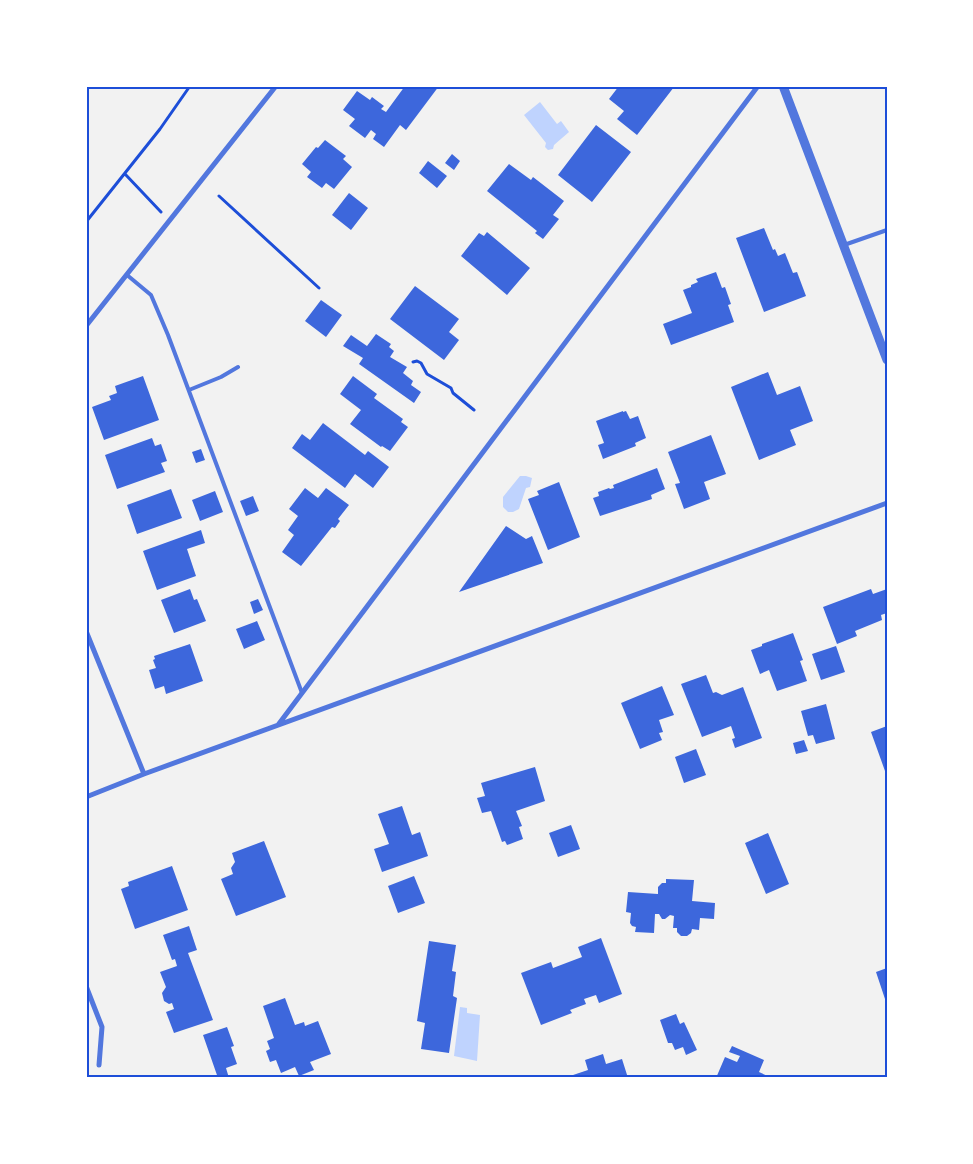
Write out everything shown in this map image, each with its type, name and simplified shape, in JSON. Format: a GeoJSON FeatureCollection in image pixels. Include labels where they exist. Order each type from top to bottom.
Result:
{"type":"FeatureCollection","features":[{"type":"Feature","properties":{"kind":"street"},"geometry":{"type":"LineString","coordinates":[[86,326],[276,86]]}},
{"type":"Feature","properties":{"kind":"street"},"geometry":{"type":"LineString","coordinates":[[277,725],[758,86]]}},
{"type":"Feature","properties":{"kind":"street"},"geometry":{"type":"LineString","coordinates":[[783,86],[887,360]]}},
{"type":"Feature","properties":{"kind":"street"},"geometry":{"type":"LineString","coordinates":[[86,798],[144,774],[277,725],[887,503]]}},
{"type":"Feature","properties":{"kind":"street"},"geometry":{"type":"LineString","coordinates":[[86,631],[144,774]]}},
{"type":"Feature","properties":{"kind":"street"},"geometry":{"type":"LineString","coordinates":[[86,986],[102,1028],[100,1066]]}},
{"type":"Feature","properties":{"kind":"lane"},"geometry":{"type":"LineString","coordinates":[[843,246],[887,230]]}},
{"type":"Feature","properties":{"kind":"lane"},"geometry":{"type":"LineString","coordinates":[[127,275],[151,295],[168,335],[302,693]]}},
{"type":"Feature","properties":{"kind":"lane"},"geometry":{"type":"LineString","coordinates":[[189,390],[221,378],[238,367]]}},
{"type":"Feature","properties":{"kind":"path"},"geometry":{"type":"LineString","coordinates":[[86,222],[160,129],[190,86]]}},
{"type":"Feature","properties":{"kind":"path"},"geometry":{"type":"LineString","coordinates":[[125,174],[169,221]]}},
{"type":"Feature","properties":{"kind":"path"},"geometry":{"type":"LineString","coordinates":[[219,196],[319,288]]}},
{"type":"Feature","properties":{"kind":"path"},"geometry":{"type":"LineString","coordinates":[[413,362],[418,361],[427,374],[451,388],[453,393],[474,410]]}},
{"type":"Feature","properties":{"kind":"water"},"geometry":{"type":"Polygon","coordinates":[[[540,102],[557,124],[561,121],[569,132],[554,145],[553,149],[548,150],[545,147],[546,143],[524,115],[540,102]]]}},
{"type":"Feature","properties":{"kind":"water"},"geometry":{"type":"Polygon","coordinates":[[[520,476],[532,478],[530,487],[526,488],[519,509],[508,512],[503,507],[503,497],[520,476]]]}},
{"type":"Feature","properties":{"kind":"water"},"geometry":{"type":"Polygon","coordinates":[[[460,1007],[467,1008],[467,1013],[480,1015],[477,1061],[454,1056],[460,1007]]]}},
{"type":"Feature","properties":{"kind":"building"},"geometry":{"type":"Polygon","coordinates":[[[405,86],[439,86],[406,130],[400,125],[384,147],[373,139],[376,134],[371,130],[365,138],[349,126],[355,119],[343,110],[357,91],[370,100],[372,97],[384,106],[381,109],[386,112],[405,86]]]}},
{"type":"Feature","properties":{"kind":"building"},"geometry":{"type":"Polygon","coordinates":[[[619,86],[674,87],[637,135],[617,119],[624,111],[609,99],[619,86]]]}},
{"type":"Feature","properties":{"kind":"building"},"geometry":{"type":"Polygon","coordinates":[[[596,125],[631,152],[592,202],[558,175],[596,125]]]}},
{"type":"Feature","properties":{"kind":"building"},"geometry":{"type":"Polygon","coordinates":[[[325,140],[346,156],[343,159],[352,167],[334,189],[326,183],[322,188],[307,177],[311,172],[302,164],[316,147],[318,148],[325,140]]]}},
{"type":"Feature","properties":{"kind":"building"},"geometry":{"type":"Polygon","coordinates":[[[452,154],[460,161],[454,170],[445,163],[452,154]]]}},
{"type":"Feature","properties":{"kind":"building"},"geometry":{"type":"Polygon","coordinates":[[[428,161],[447,176],[437,188],[419,173],[428,161]]]}},
{"type":"Feature","properties":{"kind":"building"},"geometry":{"type":"Polygon","coordinates":[[[509,164],[531,180],[533,177],[564,201],[553,215],[559,219],[543,239],[535,233],[537,231],[487,191],[509,164]]]}},
{"type":"Feature","properties":{"kind":"building"},"geometry":{"type":"Polygon","coordinates":[[[349,193],[368,208],[351,230],[332,215],[349,193]]]}},
{"type":"Feature","properties":{"kind":"building"},"geometry":{"type":"Polygon","coordinates":[[[764,228],[773,250],[775,249],[778,256],[785,253],[793,273],[797,272],[806,296],[764,312],[736,238],[764,228]]]}},
{"type":"Feature","properties":{"kind":"building"},"geometry":{"type":"Polygon","coordinates":[[[487,232],[530,268],[507,295],[461,256],[479,233],[484,236],[487,232]]]}},
{"type":"Feature","properties":{"kind":"building"},"geometry":{"type":"Polygon","coordinates":[[[716,272],[722,288],[725,287],[731,304],[728,305],[734,322],[671,345],[663,324],[692,313],[683,290],[698,282],[696,279],[716,272]]]}},
{"type":"Feature","properties":{"kind":"building"},"geometry":{"type":"Polygon","coordinates":[[[415,286],[459,319],[449,332],[459,340],[444,360],[390,319],[415,286]]]}},
{"type":"Feature","properties":{"kind":"building"},"geometry":{"type":"Polygon","coordinates":[[[321,300],[342,315],[326,337],[305,321],[321,300]]]}},
{"type":"Feature","properties":{"kind":"building"},"geometry":{"type":"Polygon","coordinates":[[[376,334],[391,344],[389,347],[394,351],[390,357],[407,367],[403,373],[413,381],[411,385],[421,392],[414,403],[359,364],[363,358],[343,346],[351,335],[367,346],[376,334]]]}},
{"type":"Feature","properties":{"kind":"building"},"geometry":{"type":"Polygon","coordinates":[[[768,372],[777,395],[800,386],[813,421],[790,430],[796,445],[759,460],[731,387],[768,372]]]}},
{"type":"Feature","properties":{"kind":"building"},"geometry":{"type":"Polygon","coordinates":[[[143,376],[159,420],[104,440],[92,407],[111,400],[109,396],[117,393],[115,386],[143,376]]]}},
{"type":"Feature","properties":{"kind":"building"},"geometry":{"type":"Polygon","coordinates":[[[353,376],[377,394],[374,398],[403,419],[401,422],[408,427],[390,451],[381,447],[350,424],[361,410],[340,394],[353,376]]]}},
{"type":"Feature","properties":{"kind":"building"},"geometry":{"type":"Polygon","coordinates":[[[626,411],[630,419],[638,416],[646,438],[635,443],[636,446],[603,459],[598,445],[604,443],[596,421],[626,411]]]}},
{"type":"Feature","properties":{"kind":"building"},"geometry":{"type":"Polygon","coordinates":[[[323,423],[365,455],[368,451],[389,467],[373,488],[355,474],[345,488],[292,448],[302,434],[310,440],[323,423]]]}},
{"type":"Feature","properties":{"kind":"building"},"geometry":{"type":"Polygon","coordinates":[[[711,435],[726,474],[704,482],[710,499],[684,509],[675,484],[680,483],[668,452],[711,435]]]}},
{"type":"Feature","properties":{"kind":"building"},"geometry":{"type":"Polygon","coordinates":[[[152,438],[155,446],[161,444],[167,461],[161,463],[165,472],[117,489],[105,455],[152,438]]]}},
{"type":"Feature","properties":{"kind":"building"},"geometry":{"type":"Polygon","coordinates":[[[201,449],[205,460],[196,463],[192,452],[201,449]]]}},
{"type":"Feature","properties":{"kind":"building"},"geometry":{"type":"Polygon","coordinates":[[[657,468],[665,489],[651,495],[652,499],[600,516],[593,498],[599,496],[598,492],[614,488],[613,485],[657,468]]]}},
{"type":"Feature","properties":{"kind":"building"},"geometry":{"type":"Polygon","coordinates":[[[559,482],[580,537],[548,550],[528,499],[539,495],[537,491],[559,482]]]}},
{"type":"Feature","properties":{"kind":"building"},"geometry":{"type":"Polygon","coordinates":[[[305,488],[318,498],[326,488],[349,505],[338,519],[340,521],[335,528],[332,527],[301,566],[282,552],[294,535],[288,530],[298,516],[289,509],[305,488]]]}},
{"type":"Feature","properties":{"kind":"building"},"geometry":{"type":"Polygon","coordinates":[[[171,489],[182,518],[137,534],[127,505],[171,489]]]}},
{"type":"Feature","properties":{"kind":"building"},"geometry":{"type":"Polygon","coordinates":[[[215,491],[223,512],[200,521],[192,500],[215,491]]]}},
{"type":"Feature","properties":{"kind":"building"},"geometry":{"type":"Polygon","coordinates":[[[253,496],[259,511],[246,516],[240,501],[253,496]]]}},
{"type":"Feature","properties":{"kind":"building"},"geometry":{"type":"Polygon","coordinates":[[[506,526],[526,539],[532,536],[543,563],[459,592],[506,526]]]}},
{"type":"Feature","properties":{"kind":"building"},"geometry":{"type":"Polygon","coordinates":[[[201,530],[205,543],[187,549],[196,576],[157,590],[143,551],[201,530]]]}},
{"type":"Feature","properties":{"kind":"building"},"geometry":{"type":"Polygon","coordinates":[[[190,589],[194,600],[197,599],[206,621],[174,633],[161,600],[190,589]]]}},
{"type":"Feature","properties":{"kind":"building"},"geometry":{"type":"Polygon","coordinates":[[[871,589],[873,594],[887,589],[887,613],[881,615],[882,620],[855,631],[857,636],[837,644],[823,607],[871,589]]]}},
{"type":"Feature","properties":{"kind":"building"},"geometry":{"type":"Polygon","coordinates":[[[258,599],[263,610],[254,614],[250,602],[258,599]]]}},
{"type":"Feature","properties":{"kind":"building"},"geometry":{"type":"Polygon","coordinates":[[[257,621],[265,640],[244,649],[236,629],[257,621]]]}},
{"type":"Feature","properties":{"kind":"building"},"geometry":{"type":"Polygon","coordinates":[[[793,633],[803,660],[800,661],[807,681],[777,691],[769,670],[760,674],[751,650],[793,633]]]}},
{"type":"Feature","properties":{"kind":"building"},"geometry":{"type":"Polygon","coordinates":[[[190,644],[203,681],[166,694],[164,686],[155,689],[149,670],[156,668],[153,660],[155,659],[154,656],[190,644]]]}},
{"type":"Feature","properties":{"kind":"building"},"geometry":{"type":"Polygon","coordinates":[[[836,646],[845,672],[821,680],[812,654],[836,646]]]}},
{"type":"Feature","properties":{"kind":"building"},"geometry":{"type":"Polygon","coordinates":[[[706,675],[713,693],[716,692],[722,695],[743,687],[762,738],[735,748],[732,739],[735,738],[731,726],[702,737],[681,684],[706,675]]]}},
{"type":"Feature","properties":{"kind":"building"},"geometry":{"type":"Polygon","coordinates":[[[662,686],[674,715],[659,720],[663,732],[659,733],[662,740],[640,749],[621,703],[662,686]]]}},
{"type":"Feature","properties":{"kind":"building"},"geometry":{"type":"Polygon","coordinates":[[[826,704],[835,739],[816,744],[813,735],[808,736],[801,711],[826,704]]]}},
{"type":"Feature","properties":{"kind":"building"},"geometry":{"type":"Polygon","coordinates":[[[887,726],[887,771],[885,771],[871,732],[887,726]]]}},
{"type":"Feature","properties":{"kind":"building"},"geometry":{"type":"Polygon","coordinates":[[[804,740],[808,751],[796,754],[793,743],[804,740]]]}},
{"type":"Feature","properties":{"kind":"building"},"geometry":{"type":"Polygon","coordinates":[[[696,749],[706,775],[684,783],[675,757],[696,749]]]}},
{"type":"Feature","properties":{"kind":"building"},"geometry":{"type":"Polygon","coordinates":[[[535,767],[545,801],[516,811],[522,826],[519,827],[523,839],[507,845],[505,841],[502,842],[491,811],[482,813],[477,798],[485,796],[481,783],[535,767]]]}},
{"type":"Feature","properties":{"kind":"building"},"geometry":{"type":"Polygon","coordinates":[[[402,806],[412,835],[420,832],[428,856],[382,872],[374,849],[389,844],[378,814],[402,806]]]}},
{"type":"Feature","properties":{"kind":"building"},"geometry":{"type":"Polygon","coordinates":[[[571,825],[580,849],[558,857],[549,833],[571,825]]]}},
{"type":"Feature","properties":{"kind":"building"},"geometry":{"type":"Polygon","coordinates":[[[768,833],[789,884],[766,894],[745,843],[768,833]]]}},
{"type":"Feature","properties":{"kind":"building"},"geometry":{"type":"Polygon","coordinates":[[[264,841],[286,897],[236,916],[221,879],[233,874],[231,868],[235,862],[232,853],[264,841]]]}},
{"type":"Feature","properties":{"kind":"building"},"geometry":{"type":"Polygon","coordinates":[[[172,866],[188,910],[135,929],[121,889],[129,886],[128,882],[172,866]]]}},
{"type":"Feature","properties":{"kind":"building"},"geometry":{"type":"Polygon","coordinates":[[[414,876],[425,903],[398,913],[388,886],[414,876]]]}},
{"type":"Feature","properties":{"kind":"building"},"geometry":{"type":"Polygon","coordinates":[[[666,879],[694,880],[692,901],[715,903],[714,919],[700,918],[699,930],[692,929],[691,933],[687,936],[681,936],[677,932],[677,928],[673,928],[674,916],[670,915],[662,919],[659,914],[655,914],[654,933],[635,932],[636,927],[630,923],[631,913],[626,912],[628,892],[658,894],[658,887],[662,883],[666,883],[666,879]]]}},
{"type":"Feature","properties":{"kind":"building"},"geometry":{"type":"Polygon","coordinates":[[[189,926],[197,950],[188,953],[213,1020],[174,1033],[166,1012],[174,1009],[172,1003],[169,1004],[164,1001],[162,993],[166,987],[160,972],[177,966],[175,959],[172,960],[163,935],[189,926]]]}},
{"type":"Feature","properties":{"kind":"building"},"geometry":{"type":"Polygon","coordinates":[[[601,938],[622,994],[599,1003],[596,995],[584,999],[586,1004],[570,1010],[572,1013],[541,1025],[521,973],[551,962],[553,968],[582,957],[578,947],[601,938]]]}},
{"type":"Feature","properties":{"kind":"building"},"geometry":{"type":"Polygon","coordinates":[[[429,941],[456,945],[452,971],[456,972],[453,996],[457,998],[449,1053],[421,1049],[425,1023],[417,1021],[429,941]]]}},
{"type":"Feature","properties":{"kind":"building"},"geometry":{"type":"Polygon","coordinates":[[[887,968],[887,1002],[886,1002],[876,972],[887,968]]]}},
{"type":"Feature","properties":{"kind":"building"},"geometry":{"type":"Polygon","coordinates":[[[285,998],[295,1025],[304,1022],[305,1026],[318,1021],[331,1054],[310,1062],[314,1070],[299,1076],[295,1067],[281,1073],[276,1060],[270,1062],[266,1051],[270,1049],[267,1041],[274,1038],[263,1006],[285,998]]]}},
{"type":"Feature","properties":{"kind":"building"},"geometry":{"type":"Polygon","coordinates":[[[676,1014],[680,1024],[684,1022],[697,1050],[686,1055],[683,1047],[675,1050],[672,1043],[668,1043],[660,1020],[676,1014]]]}},
{"type":"Feature","properties":{"kind":"building"},"geometry":{"type":"Polygon","coordinates":[[[227,1027],[234,1046],[231,1047],[237,1064],[226,1068],[229,1078],[218,1078],[203,1035],[227,1027]]]}},
{"type":"Feature","properties":{"kind":"building"},"geometry":{"type":"Polygon","coordinates":[[[732,1046],[764,1060],[759,1072],[772,1078],[716,1078],[725,1057],[737,1062],[740,1056],[729,1052],[732,1046]]]}},
{"type":"Feature","properties":{"kind":"building"},"geometry":{"type":"Polygon","coordinates":[[[603,1054],[606,1064],[622,1059],[628,1078],[574,1078],[573,1075],[588,1070],[585,1060],[603,1054]]]}}]}
